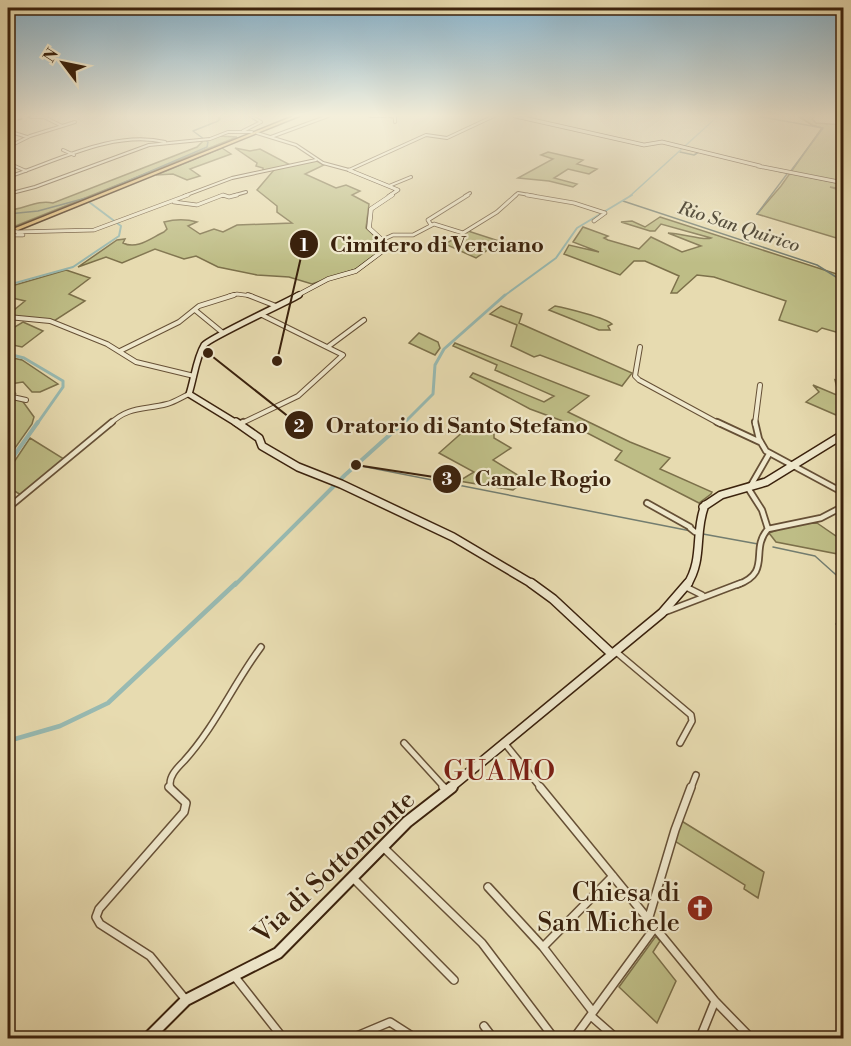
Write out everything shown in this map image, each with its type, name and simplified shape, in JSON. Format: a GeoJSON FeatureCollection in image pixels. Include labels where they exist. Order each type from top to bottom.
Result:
{"type":"FeatureCollection","features":[{"type":"Feature","properties":{"kind":"highway"},"geometry":{"type":"LineString","coordinates":[[8,232],[174,165]]}},
{"type":"Feature","properties":{"kind":"street"},"geometry":{"type":"LineString","coordinates":[[12,165],[26,171]]}},
{"type":"Feature","properties":{"kind":"street"},"geometry":{"type":"LineString","coordinates":[[8,177],[45,165]]}},
{"type":"Feature","properties":{"kind":"street"},"geometry":{"type":"LineString","coordinates":[[8,194],[35,187],[96,165]]}},
{"type":"Feature","properties":{"kind":"street"},"geometry":{"type":"LineString","coordinates":[[8,232],[52,233],[94,230],[174,202],[232,178],[294,165]]}},
{"type":"Feature","properties":{"kind":"street"},"geometry":{"type":"LineString","coordinates":[[8,508],[98,437],[120,414],[134,408],[168,404],[189,394],[205,345],[223,333],[262,315],[328,279],[362,268],[384,250],[382,240],[368,225],[373,206],[398,191],[332,165]]}},
{"type":"Feature","properties":{"kind":"street"},"geometry":{"type":"LineString","coordinates":[[349,170],[360,165]]}},
{"type":"Feature","properties":{"kind":"street"},"geometry":{"type":"LineString","coordinates":[[754,165],[843,183]]}},
{"type":"Feature","properties":{"kind":"street"},"geometry":{"type":"LineString","coordinates":[[389,186],[411,177]]}},
{"type":"Feature","properties":{"kind":"street"},"geometry":{"type":"LineString","coordinates":[[174,202],[197,205],[223,195],[229,197],[246,192]]}},
{"type":"Feature","properties":{"kind":"street"},"geometry":{"type":"LineString","coordinates":[[431,225],[428,220],[470,193]]}},
{"type":"Feature","properties":{"kind":"street"},"geometry":{"type":"LineString","coordinates":[[382,240],[393,235],[413,235],[431,225],[464,233],[497,212],[518,193],[574,203],[603,212],[594,221]]}},
{"type":"Feature","properties":{"kind":"street"},"geometry":{"type":"LineString","coordinates":[[8,232],[52,233]]}},
{"type":"Feature","properties":{"kind":"street"},"geometry":{"type":"LineString","coordinates":[[120,351],[179,322],[195,310],[240,293],[276,306]]}},
{"type":"Feature","properties":{"kind":"street"},"geometry":{"type":"LineString","coordinates":[[195,310],[223,333]]}},
{"type":"Feature","properties":{"kind":"street"},"geometry":{"type":"LineString","coordinates":[[239,424],[298,396],[343,355],[329,346],[262,315]]}},
{"type":"Feature","properties":{"kind":"street"},"geometry":{"type":"LineString","coordinates":[[8,316],[50,321],[120,351],[136,362],[194,376]]}},
{"type":"Feature","properties":{"kind":"street"},"geometry":{"type":"LineString","coordinates":[[329,346],[364,320]]}},
{"type":"Feature","properties":{"kind":"street"},"geometry":{"type":"LineString","coordinates":[[640,347],[635,376],[639,380],[704,416],[760,442]]}},
{"type":"Feature","properties":{"kind":"street"},"geometry":{"type":"LineString","coordinates":[[760,385],[754,415],[760,442],[769,454],[826,479],[843,493]]}},
{"type":"Feature","properties":{"kind":"street"},"geometry":{"type":"LineString","coordinates":[[189,394],[239,424],[259,438],[263,446],[298,467],[338,482],[453,537],[533,584],[691,715],[692,721],[680,743]]}},
{"type":"Feature","properties":{"kind":"street"},"geometry":{"type":"LineString","coordinates":[[8,396],[26,400]]}},
{"type":"Feature","properties":{"kind":"street"},"geometry":{"type":"LineString","coordinates":[[705,505],[721,495],[766,482],[843,434]]}},
{"type":"Feature","properties":{"kind":"street"},"geometry":{"type":"LineString","coordinates":[[749,488],[769,454]]}},
{"type":"Feature","properties":{"kind":"street"},"geometry":{"type":"LineString","coordinates":[[749,488],[762,510],[768,529]]}},
{"type":"Feature","properties":{"kind":"street"},"geometry":{"type":"LineString","coordinates":[[647,503],[692,529]]}},
{"type":"Feature","properties":{"kind":"street","name":"Via di Sottomonte"},"geometry":{"type":"LineString","coordinates":[[696,564],[692,529],[696,516],[705,505]]}},
{"type":"Feature","properties":{"kind":"street","name":"Via di Sottomonte"},"geometry":{"type":"LineString","coordinates":[[148,1038],[186,1000],[235,977],[286,946],[382,846],[662,613],[685,589],[696,564],[700,551],[699,521],[705,505]]}},
{"type":"Feature","properties":{"kind":"street"},"geometry":{"type":"LineString","coordinates":[[662,613],[702,595],[745,582],[754,576],[760,558],[763,536],[768,529],[821,518],[843,507]]}},
{"type":"Feature","properties":{"kind":"street"},"geometry":{"type":"LineString","coordinates":[[685,589],[702,595]]}},
{"type":"Feature","properties":{"kind":"street"},"geometry":{"type":"LineString","coordinates":[[685,589],[695,598]]}},
{"type":"Feature","properties":{"kind":"street"},"geometry":{"type":"LineString","coordinates":[[186,1000],[150,956],[100,924],[96,917],[99,909],[184,812],[186,803],[170,787],[170,778],[201,739],[240,674],[261,647]]}},
{"type":"Feature","properties":{"kind":"street"},"geometry":{"type":"LineString","coordinates":[[404,743],[447,791]]}},
{"type":"Feature","properties":{"kind":"street"},"geometry":{"type":"LineString","coordinates":[[506,745],[716,1001],[751,1038]]}},
{"type":"Feature","properties":{"kind":"street"},"geometry":{"type":"LineString","coordinates":[[649,918],[675,831],[696,775]]}},
{"type":"Feature","properties":{"kind":"street"},"geometry":{"type":"LineString","coordinates":[[382,846],[482,943],[554,1038]]}},
{"type":"Feature","properties":{"kind":"street"},"geometry":{"type":"LineString","coordinates":[[543,947],[613,876]]}},
{"type":"Feature","properties":{"kind":"street"},"geometry":{"type":"LineString","coordinates":[[353,878],[454,980]]}},
{"type":"Feature","properties":{"kind":"street"},"geometry":{"type":"LineString","coordinates":[[488,887],[543,947],[592,1014],[616,1038]]}},
{"type":"Feature","properties":{"kind":"street"},"geometry":{"type":"LineString","coordinates":[[574,1038],[656,926]]}},
{"type":"Feature","properties":{"kind":"street"},"geometry":{"type":"LineString","coordinates":[[235,977],[283,1038]]}},
{"type":"Feature","properties":{"kind":"street"},"geometry":{"type":"LineString","coordinates":[[700,1038],[716,1001]]}},
{"type":"Feature","properties":{"kind":"street"},"geometry":{"type":"LineString","coordinates":[[352,1038],[390,1022],[415,1038]]}},
{"type":"Feature","properties":{"kind":"street"},"geometry":{"type":"LineString","coordinates":[[484,1026],[493,1038]]}},
{"type":"Feature","properties":{"kind":"shaded area"},"geometry":{"type":"Polygon","coordinates":[[[151,165],[168,165],[8,229],[8,210],[42,202],[53,203],[151,165]]]}},
{"type":"Feature","properties":{"kind":"shaded area"},"geometry":{"type":"Polygon","coordinates":[[[181,165],[201,165],[190,169],[200,176],[187,180],[173,174],[156,175],[181,165]]]}},
{"type":"Feature","properties":{"kind":"shaded area"},"geometry":{"type":"Polygon","coordinates":[[[324,165],[305,174],[336,188],[346,185],[360,191],[352,195],[369,204],[366,228],[380,241],[380,251],[356,269],[312,284],[289,277],[257,275],[218,267],[196,256],[184,259],[155,249],[122,263],[106,257],[78,267],[117,240],[125,239],[123,243],[133,245],[149,240],[167,229],[164,222],[168,221],[197,222],[188,226],[200,234],[214,229],[223,232],[237,225],[292,223],[277,212],[277,206],[257,190],[274,170],[263,171],[263,168],[256,166],[324,165]]]}},
{"type":"Feature","properties":{"kind":"shaded area"},"geometry":{"type":"Polygon","coordinates":[[[542,165],[580,165],[597,169],[589,174],[568,169],[554,178],[577,184],[573,187],[549,181],[518,178],[542,165]]]}},
{"type":"Feature","properties":{"kind":"shaded area"},"geometry":{"type":"Polygon","coordinates":[[[796,165],[843,165],[843,189],[830,187],[843,191],[843,240],[757,214],[796,165]]]}},
{"type":"Feature","properties":{"kind":"shaded area"},"geometry":{"type":"Polygon","coordinates":[[[660,217],[843,276],[843,334],[822,328],[817,332],[779,320],[786,301],[714,277],[697,275],[677,293],[671,293],[679,276],[645,261],[634,261],[620,275],[564,254],[569,245],[599,252],[573,242],[583,227],[608,236],[604,238],[608,240],[639,249],[651,237],[682,252],[701,246],[668,233],[711,238],[661,224],[655,231],[650,231],[621,222],[632,221],[645,227],[660,217]]]}},
{"type":"Feature","properties":{"kind":"shaded area"},"geometry":{"type":"Polygon","coordinates":[[[468,231],[499,242],[476,258],[445,244],[468,231]]]}},
{"type":"Feature","properties":{"kind":"shaded area"},"geometry":{"type":"Polygon","coordinates":[[[66,270],[90,278],[69,294],[85,301],[54,321],[8,315],[25,301],[8,297],[8,287],[66,270]]]}},
{"type":"Feature","properties":{"kind":"shaded area"},"geometry":{"type":"Polygon","coordinates":[[[501,306],[522,314],[519,323],[632,373],[622,386],[540,355],[534,357],[511,346],[517,325],[490,314],[501,306]]]}},
{"type":"Feature","properties":{"kind":"shaded area"},"geometry":{"type":"Polygon","coordinates":[[[555,306],[608,322],[612,324],[608,326],[610,330],[599,330],[549,310],[555,306]]]}},
{"type":"Feature","properties":{"kind":"shaded area"},"geometry":{"type":"Polygon","coordinates":[[[23,322],[43,331],[22,347],[8,344],[8,331],[23,322]]]}},
{"type":"Feature","properties":{"kind":"shaded area"},"geometry":{"type":"Polygon","coordinates":[[[419,333],[438,342],[440,348],[435,355],[409,343],[419,333]]]}},
{"type":"Feature","properties":{"kind":"shaded area"},"geometry":{"type":"Polygon","coordinates":[[[455,343],[589,396],[568,412],[630,442],[670,458],[660,469],[712,492],[711,494],[699,503],[615,460],[622,451],[568,423],[530,409],[470,377],[473,373],[544,402],[554,396],[495,370],[497,365],[453,346],[455,343]]]}},
{"type":"Feature","properties":{"kind":"shaded area"},"geometry":{"type":"Polygon","coordinates":[[[8,357],[22,360],[58,384],[40,392],[32,392],[23,382],[10,384],[9,387],[15,393],[8,393],[8,357]]]}},
{"type":"Feature","properties":{"kind":"shaded area"},"geometry":{"type":"Polygon","coordinates":[[[835,380],[843,384],[843,418],[806,402],[819,392],[813,385],[839,396],[835,380]]]}},
{"type":"Feature","properties":{"kind":"shaded area"},"geometry":{"type":"Polygon","coordinates":[[[8,397],[21,399],[34,417],[32,424],[8,458],[8,397]]]}},
{"type":"Feature","properties":{"kind":"shaded area"},"geometry":{"type":"Polygon","coordinates":[[[473,423],[494,433],[494,438],[511,448],[493,460],[526,480],[513,490],[459,481],[474,472],[439,453],[473,423]]]}},
{"type":"Feature","properties":{"kind":"shaded area"},"geometry":{"type":"Polygon","coordinates":[[[30,438],[64,459],[21,495],[8,487],[8,471],[30,438]]]}},
{"type":"Feature","properties":{"kind":"shaded area"},"geometry":{"type":"Polygon","coordinates":[[[817,523],[843,541],[843,555],[776,542],[769,533],[794,524],[817,523]]]}},
{"type":"Feature","properties":{"kind":"shaded area"},"geometry":{"type":"Polygon","coordinates":[[[680,820],[764,872],[758,898],[744,889],[745,885],[673,840],[680,820]]]}},
{"type":"Feature","properties":{"kind":"shaded area"},"geometry":{"type":"Polygon","coordinates":[[[656,936],[660,941],[653,952],[676,981],[657,1023],[619,987],[656,936]]]}},
{"type":"Feature","properties":{"kind":"waterway"},"geometry":{"type":"LineString","coordinates":[[86,199],[166,165]]}},
{"type":"Feature","properties":{"kind":"waterway"},"geometry":{"type":"LineString","coordinates":[[630,196],[664,165]]}},
{"type":"Feature","properties":{"kind":"waterway"},"geometry":{"type":"LineString","coordinates":[[790,172],[795,165]]}},
{"type":"Feature","properties":{"kind":"waterway"},"geometry":{"type":"LineString","coordinates":[[777,171],[828,181]]}},
{"type":"Feature","properties":{"kind":"waterway"},"geometry":{"type":"LineString","coordinates":[[757,214],[787,174]]}},
{"type":"Feature","properties":{"kind":"waterway"},"geometry":{"type":"LineString","coordinates":[[504,296],[556,258],[577,228],[632,195]]}},
{"type":"Feature","properties":{"kind":"waterway"},"geometry":{"type":"LineString","coordinates":[[8,214],[38,211],[86,198]]}},
{"type":"Feature","properties":{"kind":"waterway","name":"Rio San Quirico"},"geometry":{"type":"LineString","coordinates":[[623,201],[817,265],[844,282]]}},
{"type":"Feature","properties":{"kind":"waterway"},"geometry":{"type":"LineString","coordinates":[[8,285],[73,267],[119,236],[121,226],[89,202]]}},
{"type":"Feature","properties":{"kind":"waterway"},"geometry":{"type":"LineString","coordinates":[[403,424],[433,394],[435,365],[444,349],[505,295]]}},
{"type":"Feature","properties":{"kind":"waterway"},"geometry":{"type":"LineString","coordinates":[[8,354],[24,358],[63,381],[63,387],[37,424]]}},
{"type":"Feature","properties":{"kind":"waterway"},"geometry":{"type":"LineString","coordinates":[[8,464],[38,422]]}},
{"type":"Feature","properties":{"kind":"waterway"},"geometry":{"type":"LineString","coordinates":[[235,585],[345,475],[404,422]]}},
{"type":"Feature","properties":{"kind":"waterway"},"geometry":{"type":"LineString","coordinates":[[356,465],[691,531]]}},
{"type":"Feature","properties":{"kind":"waterway"},"geometry":{"type":"LineString","coordinates":[[703,534],[758,544]]}},
{"type":"Feature","properties":{"kind":"waterway"},"geometry":{"type":"LineString","coordinates":[[773,547],[815,556],[844,582]]}},
{"type":"Feature","properties":{"kind":"waterway"},"geometry":{"type":"LineString","coordinates":[[8,741],[60,726],[108,703],[236,583]]}},
{"type":"Feature","properties":{"kind":"waterway"},"geometry":{"type":"LineString","coordinates":[[844,609],[836,624],[844,629]]}},
{"type":"Feature","properties":{"kind":"place","name":"Oratorio di Santo Stefano"},"geometry":{"type":"Point","coordinates":[208,353]}},
{"type":"Feature","properties":{"kind":"place","name":"Cimitero di Verciano"},"geometry":{"type":"Point","coordinates":[277,361]}},
{"type":"Feature","properties":{"kind":"place","name":"Canale Rogio"},"geometry":{"type":"Point","coordinates":[356,465]}},
{"type":"Feature","properties":{"kind":"place","name":"Chiesa di San Michele"},"geometry":{"type":"Point","coordinates":[700,908]}},
{"type":"Feature","properties":{"kind":"district","name":"GUAMO"},"geometry":{"type":"Point","coordinates":[500,771]}}]}
